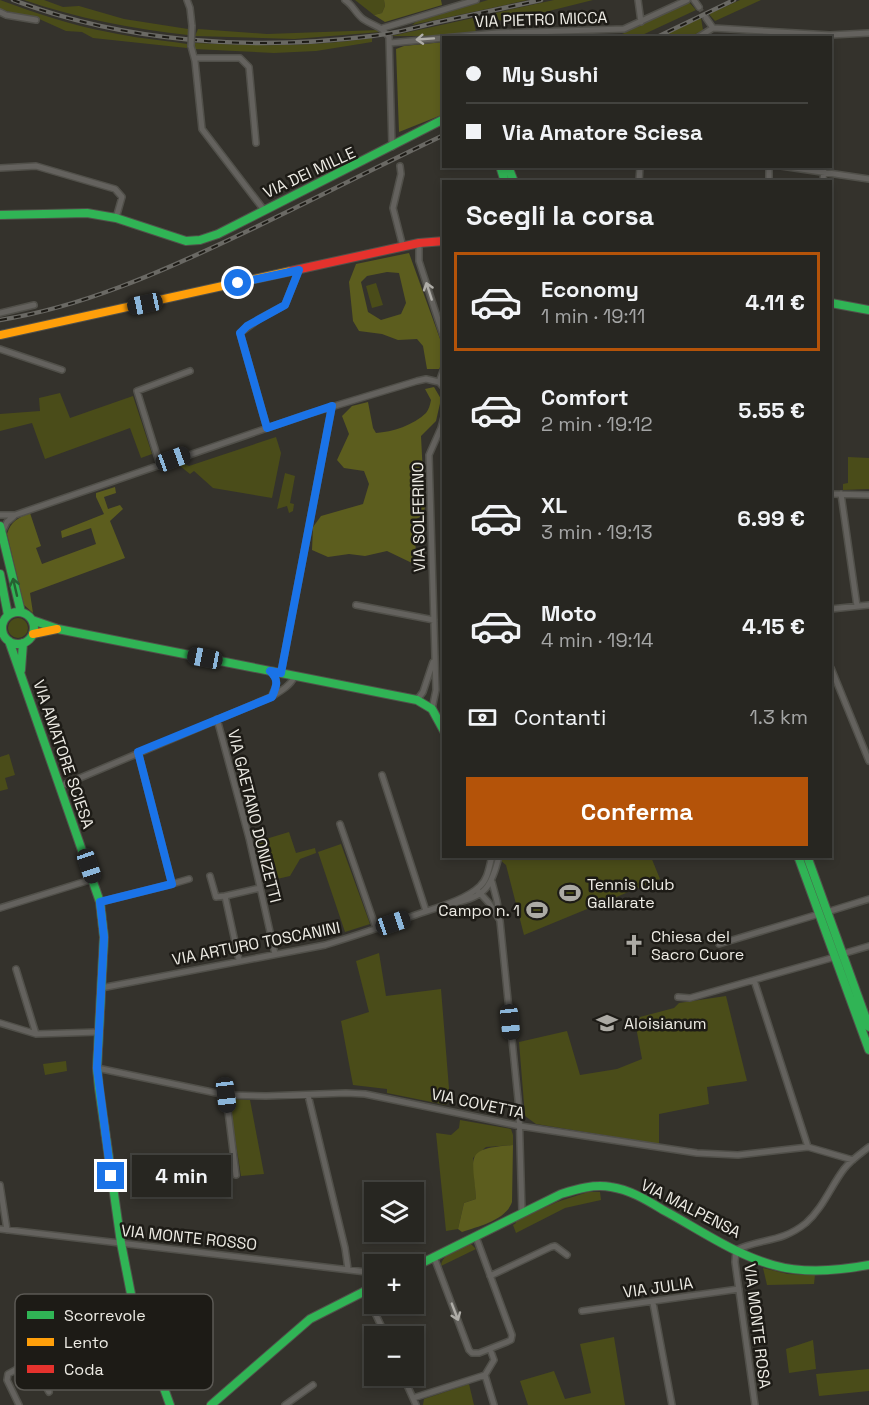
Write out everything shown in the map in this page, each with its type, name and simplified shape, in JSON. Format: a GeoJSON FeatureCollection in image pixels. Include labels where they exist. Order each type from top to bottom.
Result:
{"type":"FeatureCollection","features":[{"type":"Feature","properties":{"kind":"street","name":"VIA DEI MILLE"},"geometry":{"type":"LineString","coordinates":[[187,0],[190,8],[191,46],[195,58],[202,129],[264,210],[442,120]]}},
{"type":"Feature","properties":{"kind":"street"},"geometry":{"type":"LineString","coordinates":[[345,0],[352,4],[362,18],[385,31],[390,43],[392,147]]}},
{"type":"Feature","properties":{"kind":"street"},"geometry":{"type":"LineString","coordinates":[[385,31],[476,0]]}},
{"type":"Feature","properties":{"kind":"street"},"geometry":{"type":"LineString","coordinates":[[638,0],[641,22]]}},
{"type":"Feature","properties":{"kind":"street","name":"VIA PIETRO MICCA"},"geometry":{"type":"LineString","coordinates":[[465,36],[624,29],[687,0]]}},
{"type":"Feature","properties":{"kind":"street"},"geometry":{"type":"LineString","coordinates":[[694,0],[699,7]]}},
{"type":"Feature","properties":{"kind":"street"},"geometry":{"type":"LineString","coordinates":[[0,12],[36,20]]}},
{"type":"Feature","properties":{"kind":"street"},"geometry":{"type":"LineString","coordinates":[[706,18],[713,28]]}},
{"type":"Feature","properties":{"kind":"street"},"geometry":{"type":"LineString","coordinates":[[700,36],[713,28],[830,36],[869,33]]}},
{"type":"Feature","properties":{"kind":"street","name":"VIA PIETRO MICCA"},"geometry":{"type":"LineString","coordinates":[[390,43],[442,38]]}},
{"type":"Feature","properties":{"kind":"street"},"geometry":{"type":"LineString","coordinates":[[195,58],[240,58],[249,68],[256,144]]}},
{"type":"Feature","properties":{"kind":"street"},"geometry":{"type":"LineString","coordinates":[[0,168],[36,166],[115,189],[122,197],[116,218]]}},
{"type":"Feature","properties":{"kind":"street"},"geometry":{"type":"LineString","coordinates":[[400,166],[401,174],[393,208],[403,247]]}},
{"type":"Feature","properties":{"kind":"street"},"geometry":{"type":"LineString","coordinates":[[823,169],[869,179]]}},
{"type":"Feature","properties":{"kind":"street"},"geometry":{"type":"LineString","coordinates":[[0,215],[87,213],[116,218],[179,239],[193,241],[219,234],[264,210]]}},
{"type":"Feature","properties":{"kind":"street"},"geometry":{"type":"LineString","coordinates":[[0,335],[419,243],[442,241]]}},
{"type":"Feature","properties":{"kind":"street"},"geometry":{"type":"LineString","coordinates":[[419,243],[419,261],[442,332]]}},
{"type":"Feature","properties":{"kind":"street"},"geometry":{"type":"LineString","coordinates":[[267,428],[240,333],[253,322],[285,305],[299,270]]}},
{"type":"Feature","properties":{"kind":"street"},"geometry":{"type":"LineString","coordinates":[[832,303],[869,310]]}},
{"type":"Feature","properties":{"kind":"street"},"geometry":{"type":"LineString","coordinates":[[0,313],[34,305]]}},
{"type":"Feature","properties":{"kind":"street"},"geometry":{"type":"LineString","coordinates":[[0,349],[62,370]]}},
{"type":"Feature","properties":{"kind":"street"},"geometry":{"type":"LineString","coordinates":[[160,465],[137,391],[190,371]]}},
{"type":"Feature","properties":{"kind":"street"},"geometry":{"type":"LineString","coordinates":[[439,382],[442,374]]}},
{"type":"Feature","properties":{"kind":"street"},"geometry":{"type":"LineString","coordinates":[[21,612],[1,531],[6,522],[15,515],[332,406],[426,379],[439,382],[442,386]]}},
{"type":"Feature","properties":{"kind":"street"},"geometry":{"type":"LineString","coordinates":[[281,673],[332,406]]}},
{"type":"Feature","properties":{"kind":"street","name":"VIA SOLFERINO"},"geometry":{"type":"LineString","coordinates":[[432,709],[436,690],[429,455],[442,422]]}},
{"type":"Feature","properties":{"kind":"street"},"geometry":{"type":"LineString","coordinates":[[832,494],[869,495]]}},
{"type":"Feature","properties":{"kind":"street"},"geometry":{"type":"LineString","coordinates":[[841,494],[857,606]]}},
{"type":"Feature","properties":{"kind":"street"},"geometry":{"type":"LineString","coordinates":[[0,515],[15,515]]}},
{"type":"Feature","properties":{"kind":"street"},"geometry":{"type":"LineString","coordinates":[[0,574],[4,636],[15,644],[23,643],[33,634],[58,629]]}},
{"type":"Feature","properties":{"kind":"street"},"geometry":{"type":"LineString","coordinates":[[356,605],[434,620]]}},
{"type":"Feature","properties":{"kind":"street"},"geometry":{"type":"LineString","coordinates":[[832,609],[869,605]]}},
{"type":"Feature","properties":{"kind":"street"},"geometry":{"type":"LineString","coordinates":[[4,620],[14,612],[21,612],[32,620],[58,629],[417,700],[432,709],[442,727]]}},
{"type":"Feature","properties":{"kind":"street"},"geometry":{"type":"LineString","coordinates":[[32,620],[33,634]]}},
{"type":"Feature","properties":{"kind":"street","name":"VIA AMATORE SCIESA"},"geometry":{"type":"LineString","coordinates":[[4,636],[21,671],[100,902],[104,937],[97,1068],[121,1243],[131,1294]]}},
{"type":"Feature","properties":{"kind":"street","name":"VIA AMATORE SCIESA"},"geometry":{"type":"LineString","coordinates":[[21,671],[23,643]]}},
{"type":"Feature","properties":{"kind":"street","name":"VIA SOLFERINO"},"geometry":{"type":"LineString","coordinates":[[417,700],[429,679],[435,655]]}},
{"type":"Feature","properties":{"kind":"street"},"geometry":{"type":"LineString","coordinates":[[832,670],[869,761]]}},
{"type":"Feature","properties":{"kind":"street"},"geometry":{"type":"LineString","coordinates":[[270,671],[278,683],[272,697]]}},
{"type":"Feature","properties":{"kind":"street"},"geometry":{"type":"LineString","coordinates":[[61,786],[272,697],[292,682],[295,676]]}},
{"type":"Feature","properties":{"kind":"street"},"geometry":{"type":"LineString","coordinates":[[436,690],[442,688]]}},
{"type":"Feature","properties":{"kind":"street","name":"VIA GAETANO DONIZETTI"},"geometry":{"type":"LineString","coordinates":[[217,719],[249,838],[275,954]]}},
{"type":"Feature","properties":{"kind":"street"},"geometry":{"type":"LineString","coordinates":[[138,752],[172,884]]}},
{"type":"Feature","properties":{"kind":"street"},"geometry":{"type":"LineString","coordinates":[[382,775],[426,911]]}},
{"type":"Feature","properties":{"kind":"street"},"geometry":{"type":"LineString","coordinates":[[340,824],[376,928]]}},
{"type":"Feature","properties":{"kind":"street"},"geometry":{"type":"LineString","coordinates":[[480,889],[488,874],[492,858]]}},
{"type":"Feature","properties":{"kind":"street"},"geometry":{"type":"LineString","coordinates":[[498,858],[492,882],[500,921],[520,1126],[522,1214]]}},
{"type":"Feature","properties":{"kind":"street"},"geometry":{"type":"LineString","coordinates":[[799,858],[823,913]]}},
{"type":"Feature","properties":{"kind":"street"},"geometry":{"type":"LineString","coordinates":[[808,858],[823,913],[869,1050]]}},
{"type":"Feature","properties":{"kind":"street"},"geometry":{"type":"LineString","coordinates":[[210,876],[216,897],[260,888]]}},
{"type":"Feature","properties":{"kind":"street"},"geometry":{"type":"LineString","coordinates":[[0,908],[93,879]]}},
{"type":"Feature","properties":{"kind":"street"},"geometry":{"type":"LineString","coordinates":[[100,902],[189,879]]}},
{"type":"Feature","properties":{"kind":"street"},"geometry":{"type":"LineString","coordinates":[[480,889],[492,882]]}},
{"type":"Feature","properties":{"kind":"street"},"geometry":{"type":"LineString","coordinates":[[480,889],[495,892]]}},
{"type":"Feature","properties":{"kind":"street"},"geometry":{"type":"LineString","coordinates":[[480,889],[500,921]]}},
{"type":"Feature","properties":{"kind":"street","name":"VIA ARTURO TOSCANINI"},"geometry":{"type":"LineString","coordinates":[[101,988],[325,945],[463,901],[480,889]]}},
{"type":"Feature","properties":{"kind":"street"},"geometry":{"type":"LineString","coordinates":[[225,896],[239,960]]}},
{"type":"Feature","properties":{"kind":"street"},"geometry":{"type":"LineString","coordinates":[[719,944],[869,899]]}},
{"type":"Feature","properties":{"kind":"street"},"geometry":{"type":"LineString","coordinates":[[678,997],[690,998],[869,946]]}},
{"type":"Feature","properties":{"kind":"street"},"geometry":{"type":"LineString","coordinates":[[838,955],[869,1027]]}},
{"type":"Feature","properties":{"kind":"street"},"geometry":{"type":"LineString","coordinates":[[16,969],[36,1034]]}},
{"type":"Feature","properties":{"kind":"street"},"geometry":{"type":"LineString","coordinates":[[754,980],[808,1147]]}},
{"type":"Feature","properties":{"kind":"street"},"geometry":{"type":"LineString","coordinates":[[0,1023],[36,1034],[99,1032]]}},
{"type":"Feature","properties":{"kind":"street","name":"VIA COVETTA"},"geometry":{"type":"LineString","coordinates":[[97,1068],[226,1095],[365,1094],[520,1126],[716,1155],[738,1155],[808,1147],[852,1160]]}},
{"type":"Feature","properties":{"kind":"street"},"geometry":{"type":"LineString","coordinates":[[226,1095],[236,1175]]}},
{"type":"Feature","properties":{"kind":"street"},"geometry":{"type":"LineString","coordinates":[[308,1095],[348,1269]]}},
{"type":"Feature","properties":{"kind":"street","name":"VIA MALPENSA"},"geometry":{"type":"LineString","coordinates":[[424,1262],[561,1194],[579,1188],[608,1186],[643,1199],[736,1250],[786,1235],[807,1222],[818,1211],[844,1169],[869,1148]]}},
{"type":"Feature","properties":{"kind":"street"},"geometry":{"type":"LineString","coordinates":[[0,1185],[7,1230]]}},
{"type":"Feature","properties":{"kind":"street","name":"VIA MONTE ROSSO"},"geometry":{"type":"LineString","coordinates":[[0,1229],[364,1271]]}},
{"type":"Feature","properties":{"kind":"street"},"geometry":{"type":"LineString","coordinates":[[434,1257],[469,1350],[475,1353],[507,1342],[512,1337],[476,1237]]}},
{"type":"Feature","properties":{"kind":"street"},"geometry":{"type":"LineString","coordinates":[[490,1276],[551,1246],[555,1246],[567,1255]]}},
{"type":"Feature","properties":{"kind":"street"},"geometry":{"type":"LineString","coordinates":[[736,1250],[761,1261],[791,1268],[831,1270],[869,1265]]}},
{"type":"Feature","properties":{"kind":"street","name":"VIA MONTE ROSA"},"geometry":{"type":"LineString","coordinates":[[736,1250],[735,1262],[755,1405]]}},
{"type":"Feature","properties":{"kind":"street","name":"VIA JULIA"},"geometry":{"type":"LineString","coordinates":[[582,1311],[653,1303],[739,1289]]}},
{"type":"Feature","properties":{"kind":"street"},"geometry":{"type":"LineString","coordinates":[[211,1405],[310,1319],[364,1291]]}},
{"type":"Feature","properties":{"kind":"street"},"geometry":{"type":"LineString","coordinates":[[653,1303],[672,1405]]}},
{"type":"Feature","properties":{"kind":"street"},"geometry":{"type":"LineString","coordinates":[[413,1398],[485,1375],[494,1360],[490,1349]]}},
{"type":"Feature","properties":{"kind":"street"},"geometry":{"type":"LineString","coordinates":[[15,1370],[8,1374],[7,1380],[19,1405]]}},
{"type":"Feature","properties":{"kind":"street"},"geometry":{"type":"LineString","coordinates":[[485,1375],[494,1405]]}},
{"type":"Feature","properties":{"kind":"street"},"geometry":{"type":"LineString","coordinates":[[285,1405],[313,1385]]}},
{"type":"Feature","properties":{"kind":"street"},"geometry":{"type":"LineString","coordinates":[[408,1386],[416,1405]]}},
{"type":"Feature","properties":{"kind":"street","name":"VIA AMATORE SCIESA"},"geometry":{"type":"LineString","coordinates":[[165,1390],[170,1405]]}},
{"type":"Feature","properties":{"kind":"shaded area"},"geometry":{"type":"Polygon","coordinates":[[[0,0],[80,26],[128,36],[187,44],[187,48],[93,38],[82,32],[66,31],[37,18],[2,10],[0,0]]]}},
{"type":"Feature","properties":{"kind":"shaded area"},"geometry":{"type":"Polygon","coordinates":[[[24,0],[44,0],[63,7],[79,6],[124,19],[188,29],[188,35],[105,22],[24,0]]]}},
{"type":"Feature","properties":{"kind":"shaded area"},"geometry":{"type":"Polygon","coordinates":[[[355,0],[384,0],[385,6],[382,13],[374,15],[355,0]]]}},
{"type":"Feature","properties":{"kind":"shaded area"},"geometry":{"type":"Polygon","coordinates":[[[384,0],[441,0],[442,5],[385,22],[374,15],[382,13],[385,6],[384,0]]]}},
{"type":"Feature","properties":{"kind":"shaded area"},"geometry":{"type":"Polygon","coordinates":[[[488,0],[528,0],[412,25],[417,21],[488,0]]]}},
{"type":"Feature","properties":{"kind":"shaded area"},"geometry":{"type":"Polygon","coordinates":[[[554,0],[593,0],[505,22],[490,14],[554,0]]]}},
{"type":"Feature","properties":{"kind":"shaded area"},"geometry":{"type":"Polygon","coordinates":[[[740,0],[761,0],[715,21],[709,14],[740,0]]]}},
{"type":"Feature","properties":{"kind":"shaded area"},"geometry":{"type":"Polygon","coordinates":[[[689,2],[696,10],[640,36],[602,36],[620,35],[689,2]]]}},
{"type":"Feature","properties":{"kind":"shaded area"},"geometry":{"type":"Polygon","coordinates":[[[473,18],[476,32],[432,36],[391,36],[473,18]]]}},
{"type":"Feature","properties":{"kind":"shaded area"},"geometry":{"type":"Polygon","coordinates":[[[701,18],[703,30],[692,36],[662,36],[701,18]]]}},
{"type":"Feature","properties":{"kind":"shaded area"},"geometry":{"type":"Polygon","coordinates":[[[198,29],[267,34],[379,30],[381,32],[294,39],[195,36],[198,29]]]}},
{"type":"Feature","properties":{"kind":"shaded area"},"geometry":{"type":"Polygon","coordinates":[[[372,38],[372,42],[316,51],[274,53],[194,49],[195,43],[284,45],[372,38]]]}},
{"type":"Feature","properties":{"kind":"shaded area"},"geometry":{"type":"Polygon","coordinates":[[[442,42],[442,115],[399,132],[396,49],[442,42]]]}},
{"type":"Feature","properties":{"kind":"shaded area"},"geometry":{"type":"Polygon","coordinates":[[[409,253],[442,344],[442,364],[439,369],[427,369],[423,346],[417,339],[398,340],[382,334],[359,331],[353,321],[349,282],[356,264],[409,253]],[[387,272],[367,276],[361,282],[368,312],[381,320],[401,314],[406,303],[399,273],[387,272]]]}},
{"type":"Feature","properties":{"kind":"shaded area"},"geometry":{"type":"Polygon","coordinates":[[[376,283],[383,305],[372,308],[366,286],[376,283]]]}},
{"type":"Feature","properties":{"kind":"shaded area"},"geometry":{"type":"Polygon","coordinates":[[[434,387],[441,399],[436,421],[421,436],[425,514],[413,521],[416,551],[412,563],[387,551],[365,556],[349,554],[328,557],[312,550],[313,527],[321,516],[363,504],[369,484],[364,471],[344,468],[337,460],[349,434],[342,416],[352,406],[368,402],[376,433],[396,429],[415,421],[426,413],[431,400],[425,389],[434,387]]]}},
{"type":"Feature","properties":{"kind":"shaded area"},"geometry":{"type":"Polygon","coordinates":[[[60,393],[70,418],[133,396],[152,454],[141,458],[130,428],[45,459],[32,423],[0,431],[0,414],[40,411],[39,398],[60,393]]]}},
{"type":"Feature","properties":{"kind":"shaded area"},"geometry":{"type":"Polygon","coordinates":[[[276,437],[281,453],[272,498],[213,488],[194,471],[190,474],[180,466],[183,463],[189,466],[276,437]]]}},
{"type":"Feature","properties":{"kind":"shaded area"},"geometry":{"type":"Polygon","coordinates":[[[848,457],[869,458],[869,489],[843,490],[843,484],[848,483],[848,457]]]}},
{"type":"Feature","properties":{"kind":"shaded area"},"geometry":{"type":"Polygon","coordinates":[[[285,473],[295,476],[290,503],[294,504],[293,511],[289,513],[287,506],[277,509],[285,473]]]}},
{"type":"Feature","properties":{"kind":"shaded area"},"geometry":{"type":"Polygon","coordinates":[[[115,487],[116,493],[104,497],[108,509],[120,505],[123,509],[110,521],[125,558],[30,593],[33,613],[24,605],[7,534],[11,526],[19,518],[30,513],[41,546],[36,548],[42,564],[96,544],[91,528],[62,538],[61,531],[104,514],[96,493],[115,487]]]}},
{"type":"Feature","properties":{"kind":"shaded area"},"geometry":{"type":"Polygon","coordinates":[[[18,618],[25,621],[28,628],[25,635],[18,638],[11,635],[8,628],[11,621],[18,618]]]}},
{"type":"Feature","properties":{"kind":"shaded area"},"geometry":{"type":"Polygon","coordinates":[[[9,754],[15,775],[5,778],[8,789],[0,791],[0,757],[9,754]]]}},
{"type":"Feature","properties":{"kind":"shaded area"},"geometry":{"type":"Polygon","coordinates":[[[289,832],[296,853],[315,848],[316,853],[300,859],[290,876],[264,882],[256,842],[289,832]]]}},
{"type":"Feature","properties":{"kind":"shaded area"},"geometry":{"type":"Polygon","coordinates":[[[341,844],[370,924],[345,932],[318,852],[341,844]]]}},
{"type":"Feature","properties":{"kind":"shaded area","name":"Tennis Club Gallarate"},"geometry":{"type":"Polygon","coordinates":[[[501,858],[651,858],[660,879],[524,935],[506,865],[500,860],[501,858]]]}},
{"type":"Feature","properties":{"kind":"shaded area"},"geometry":{"type":"Polygon","coordinates":[[[379,953],[386,996],[441,989],[450,1101],[446,1105],[387,1093],[387,1089],[353,1085],[341,1021],[369,1012],[356,961],[379,953]]]}},
{"type":"Feature","properties":{"kind":"shaded area"},"geometry":{"type":"Polygon","coordinates":[[[726,996],[747,1081],[707,1087],[709,1104],[659,1114],[659,1144],[536,1124],[525,1116],[519,1042],[567,1031],[580,1075],[617,1069],[642,1059],[636,1027],[640,1017],[674,1008],[679,1003],[726,996]]]}},
{"type":"Feature","properties":{"kind":"shaded area"},"geometry":{"type":"Polygon","coordinates":[[[66,1061],[67,1071],[45,1075],[43,1064],[66,1061]]]}},
{"type":"Feature","properties":{"kind":"shaded area"},"geometry":{"type":"Polygon","coordinates":[[[229,1100],[250,1100],[264,1174],[241,1176],[229,1100]]]}},
{"type":"Feature","properties":{"kind":"shaded area"},"geometry":{"type":"Polygon","coordinates":[[[460,1120],[511,1129],[513,1145],[486,1147],[473,1158],[476,1199],[464,1203],[458,1229],[446,1231],[436,1133],[451,1135],[459,1128],[460,1120]]]}},
{"type":"Feature","properties":{"kind":"shaded area"},"geometry":{"type":"Polygon","coordinates":[[[513,1145],[512,1202],[509,1208],[491,1222],[462,1232],[458,1229],[464,1203],[476,1199],[473,1173],[475,1157],[486,1149],[513,1145]]]}},
{"type":"Feature","properties":{"kind":"shaded area"},"geometry":{"type":"Polygon","coordinates":[[[588,1192],[600,1192],[601,1200],[565,1208],[516,1233],[513,1225],[515,1221],[557,1202],[588,1192]]]}},
{"type":"Feature","properties":{"kind":"shaded area"},"geometry":{"type":"Polygon","coordinates":[[[470,1243],[476,1249],[441,1266],[448,1255],[470,1243]]]}},
{"type":"Feature","properties":{"kind":"shaded area"},"geometry":{"type":"Polygon","coordinates":[[[763,1268],[788,1274],[815,1275],[814,1284],[767,1285],[763,1268]]]}},
{"type":"Feature","properties":{"kind":"shaded area"},"geometry":{"type":"Polygon","coordinates":[[[614,1337],[625,1405],[528,1405],[520,1381],[554,1371],[565,1399],[591,1393],[580,1344],[614,1337]]]}},
{"type":"Feature","properties":{"kind":"shaded area"},"geometry":{"type":"Polygon","coordinates":[[[813,1340],[816,1369],[789,1373],[786,1349],[813,1340]]]}},
{"type":"Feature","properties":{"kind":"shaded area"},"geometry":{"type":"Polygon","coordinates":[[[869,1369],[869,1391],[819,1396],[816,1374],[869,1369]]]}},
{"type":"Feature","properties":{"kind":"shaded area"},"geometry":{"type":"Polygon","coordinates":[[[469,1384],[474,1405],[423,1405],[424,1399],[469,1384]]]}},
{"type":"Feature","properties":{"kind":"tunnel"},"geometry":{"type":"LineString","coordinates":[[699,7],[706,18]]}},
{"type":"Feature","properties":{"kind":"railway"},"geometry":{"type":"LineString","coordinates":[[13,0],[56,15],[100,26],[190,40],[236,43],[327,41],[388,34],[541,0]]}},
{"type":"Feature","properties":{"kind":"railway"},"geometry":{"type":"LineString","coordinates":[[659,36],[734,0]]}},
{"type":"Feature","properties":{"kind":"railway"},"geometry":{"type":"LineString","coordinates":[[0,320],[91,297],[179,263],[442,136]]}},
{"type":"Feature","properties":{"kind":"traffic: fast"},"geometry":{"type":"LineString","coordinates":[[0,215],[87,213],[116,218],[186,241],[200,240],[218,234],[442,120]]}},
{"type":"Feature","properties":{"kind":"traffic: fast"},"geometry":{"type":"LineString","coordinates":[[501,168],[504,180]]}},
{"type":"Feature","properties":{"kind":"traffic: fast"},"geometry":{"type":"LineString","coordinates":[[509,168],[513,180]]}},
{"type":"Feature","properties":{"kind":"traffic: fast"},"geometry":{"type":"LineString","coordinates":[[832,303],[869,310]]}},
{"type":"Feature","properties":{"kind":"traffic: fast"},"geometry":{"type":"LineString","coordinates":[[0,526],[21,612]]}},
{"type":"Feature","properties":{"kind":"traffic: fast"},"geometry":{"type":"LineString","coordinates":[[0,574],[8,615]]}},
{"type":"Feature","properties":{"kind":"traffic: fast"},"geometry":{"type":"LineString","coordinates":[[18,612],[29,617],[34,628],[29,639],[18,644],[7,639],[2,628],[7,617],[18,612]]}},
{"type":"Feature","properties":{"kind":"traffic: fast"},"geometry":{"type":"LineString","coordinates":[[32,620],[58,629],[417,700],[432,709],[442,727]]}},
{"type":"Feature","properties":{"kind":"traffic: fast"},"geometry":{"type":"LineString","coordinates":[[9,641],[100,902],[104,937],[97,1068],[121,1243],[131,1294]]}},
{"type":"Feature","properties":{"kind":"traffic: fast"},"geometry":{"type":"LineString","coordinates":[[21,670],[23,643]]}},
{"type":"Feature","properties":{"kind":"traffic: fast"},"geometry":{"type":"LineString","coordinates":[[799,858],[869,1050]]}},
{"type":"Feature","properties":{"kind":"traffic: fast"},"geometry":{"type":"LineString","coordinates":[[808,858],[869,1027]]}},
{"type":"Feature","properties":{"kind":"traffic: fast"},"geometry":{"type":"LineString","coordinates":[[424,1262],[561,1194],[605,1186],[632,1193],[731,1248],[773,1265],[797,1270],[821,1271],[869,1265]]}},
{"type":"Feature","properties":{"kind":"traffic: fast"},"geometry":{"type":"LineString","coordinates":[[211,1405],[310,1319],[364,1292]]}},
{"type":"Feature","properties":{"kind":"traffic: fast"},"geometry":{"type":"LineString","coordinates":[[165,1390],[170,1405]]}},
{"type":"Feature","properties":{"kind":"traffic: slow"},"geometry":{"type":"LineString","coordinates":[[0,335],[291,271]]}},
{"type":"Feature","properties":{"kind":"traffic: slow"},"geometry":{"type":"LineString","coordinates":[[33,634],[57,629]]}},
{"type":"Feature","properties":{"kind":"traffic: jam"},"geometry":{"type":"LineString","coordinates":[[291,271],[419,243],[442,241]]}},
{"type":"Feature","properties":{"kind":"place","name":"Tennis Club Gallarate"},"geometry":{"type":"Point","coordinates":[570,893]}},
{"type":"Feature","properties":{"kind":"place","name":"Campo n. 1"},"geometry":{"type":"Point","coordinates":[537,910]}},
{"type":"Feature","properties":{"kind":"place","name":"Chiesa del Sacro Cuore"},"geometry":{"type":"Point","coordinates":[634,945]}},
{"type":"Feature","properties":{"kind":"place","name":"Aloisianum"},"geometry":{"type":"Point","coordinates":[607,1023]}},
{"type":"Feature","properties":{"kind":"route"},"geometry":{"type":"LineString","coordinates":[[111,1176],[97,1068],[104,937],[100,902],[172,884],[138,752],[272,697],[278,683],[270,671],[281,673],[332,406],[267,428],[240,333],[247,326],[285,305],[299,270],[238,283]]}}]}
